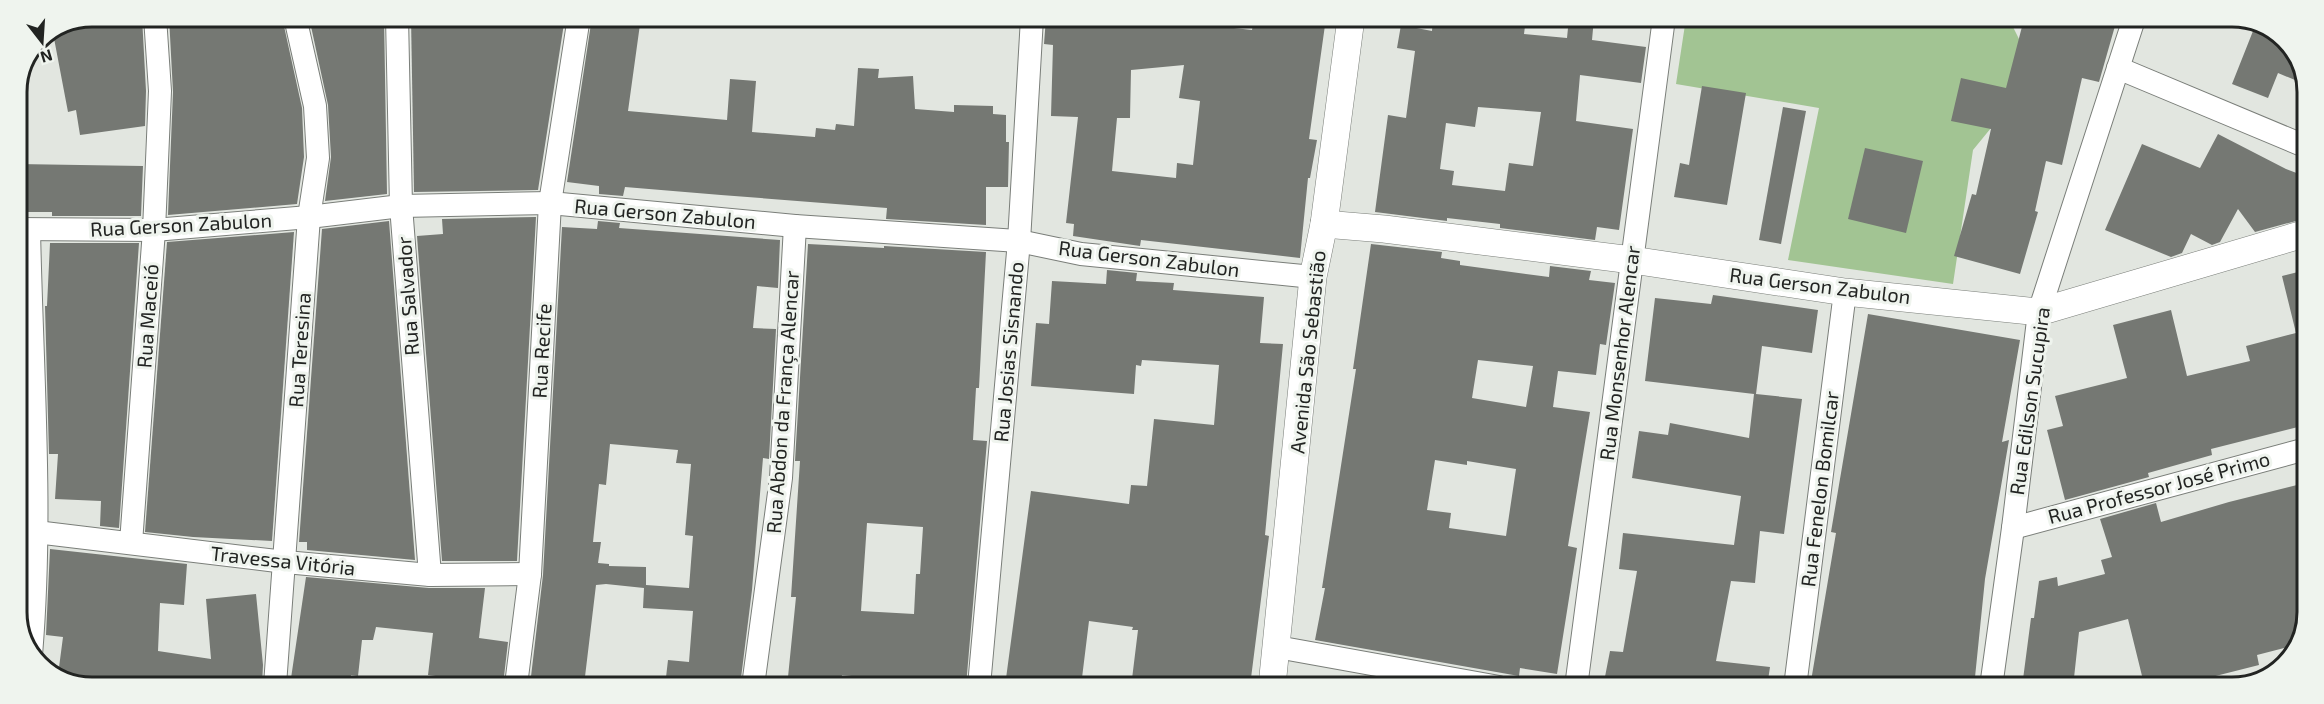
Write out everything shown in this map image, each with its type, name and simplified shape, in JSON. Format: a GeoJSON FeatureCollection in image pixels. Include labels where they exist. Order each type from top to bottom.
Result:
{"type":"FeatureCollection","features":[{"type":"Feature","properties":{"kind":"street","name":"Rua Maceió"},"geometry":{"type":"LineString","coordinates":[[130,543],[154,230],[160,91],[156,27]]}},
{"type":"Feature","properties":{"kind":"street","name":"Rua Teresina"},"geometry":{"type":"LineString","coordinates":[[276,677],[309,217],[318,158],[315,106],[297,27]]}},
{"type":"Feature","properties":{"kind":"street","name":"Rua Salvador"},"geometry":{"type":"LineString","coordinates":[[397,27],[401,206],[430,575]]}},
{"type":"Feature","properties":{"kind":"street","name":"Rua Recife"},"geometry":{"type":"LineString","coordinates":[[517,677],[530,574],[550,203],[577,27]]}},
{"type":"Feature","properties":{"kind":"street","name":"Rua Josias Sisnando"},"geometry":{"type":"LineString","coordinates":[[980,677],[1019,241],[1031,27]]}},
{"type":"Feature","properties":{"kind":"street","name":"Avenida São Sebastião"},"geometry":{"type":"LineString","coordinates":[[1273,677],[1313,277],[1324,224],[1350,27]]}},
{"type":"Feature","properties":{"kind":"street","name":"Rua Monsenhor Alencar"},"geometry":{"type":"LineString","coordinates":[[1577,677],[1663,27]]}},
{"type":"Feature","properties":{"kind":"street","name":"Rua Edilson Sucupira"},"geometry":{"type":"LineString","coordinates":[[1992,677],[2013,528],[2038,312],[2131,27]]}},
{"type":"Feature","properties":{"kind":"street"},"geometry":{"type":"LineString","coordinates":[[2118,68],[2297,143]]}},
{"type":"Feature","properties":{"kind":"street","name":"Rua Gerson Zabulon"},"geometry":{"type":"LineString","coordinates":[[27,230],[154,230],[309,217],[401,206],[550,203],[795,226],[1019,241],[1081,254],[1313,277]]}},
{"type":"Feature","properties":{"kind":"street","name":"Rua Gerson Zabulon"},"geometry":{"type":"LineString","coordinates":[[1324,224],[1384,229],[1632,260],[1845,292],[2038,312],[2297,236]]}},
{"type":"Feature","properties":{"kind":"street","name":"Rua Abdon da França Alencar"},"geometry":{"type":"LineString","coordinates":[[754,677],[782,478],[795,226]]}},
{"type":"Feature","properties":{"kind":"street","name":"Rua Fenelon Bomilcar"},"geometry":{"type":"LineString","coordinates":[[1796,677],[1845,292]]}},
{"type":"Feature","properties":{"kind":"street"},"geometry":{"type":"LineString","coordinates":[[27,323],[37,588],[33,638]]}},
{"type":"Feature","properties":{"kind":"street","name":"Rua Professor José Primo"},"geometry":{"type":"LineString","coordinates":[[2013,528],[2297,451]]}},
{"type":"Feature","properties":{"kind":"street","name":"Travessa Vitória"},"geometry":{"type":"LineString","coordinates":[[36,532],[285,562],[430,575],[530,574]]}},
{"type":"Feature","properties":{"kind":"street"},"geometry":{"type":"LineString","coordinates":[[1278,647],[1443,677]]}},
{"type":"Feature","properties":{"kind":"green space"},"geometry":{"type":"Polygon","coordinates":[[[1685,27],[2013,27],[2036,73],[1973,150],[1953,284],[1788,260],[1819,108],[1676,84],[1685,27]]]}},
{"type":"Feature","properties":{"kind":"building"},"geometry":{"type":"Polygon","coordinates":[[[143,27],[146,91],[145,126],[80,135],[76,110],[68,112],[54,39],[79,28],[143,27]]]}},
{"type":"Feature","properties":{"kind":"building"},"geometry":{"type":"Polygon","coordinates":[[[170,27],[284,27],[302,108],[304,157],[297,204],[168,215],[173,92],[170,27]]]}},
{"type":"Feature","properties":{"kind":"building"},"geometry":{"type":"Polygon","coordinates":[[[311,27],[384,27],[387,194],[325,201],[331,157],[328,105],[311,27]]]}},
{"type":"Feature","properties":{"kind":"building"},"geometry":{"type":"Polygon","coordinates":[[[411,27],[563,27],[538,190],[414,192],[411,27]]]}},
{"type":"Feature","properties":{"kind":"building"},"geometry":{"type":"Polygon","coordinates":[[[590,27],[640,27],[628,111],[727,120],[730,79],[756,81],[752,132],[815,137],[816,128],[835,130],[836,124],[854,126],[858,68],[879,69],[878,78],[913,76],[915,109],[954,112],[954,105],[993,106],[993,114],[1006,115],[1006,142],[1009,142],[1008,187],[986,187],[986,225],[886,219],[887,208],[625,187],[623,196],[599,194],[599,186],[567,182],[590,27]]]}},
{"type":"Feature","properties":{"kind":"building"},"geometry":{"type":"Polygon","coordinates":[[[1045,27],[1225,27],[1252,30],[1252,27],[1325,27],[1309,139],[1317,140],[1310,178],[1308,178],[1300,258],[1141,240],[1140,246],[1073,236],[1074,224],[1066,223],[1078,117],[1051,116],[1053,45],[1044,44],[1045,27]],[[1184,65],[1131,70],[1130,118],[1117,118],[1112,171],[1176,178],[1177,163],[1193,165],[1200,101],[1179,98],[1184,65]]]}},
{"type":"Feature","properties":{"kind":"building"},"geometry":{"type":"Polygon","coordinates":[[[1401,27],[1432,31],[1432,27],[1525,27],[1524,34],[1567,38],[1568,27],[1593,27],[1592,40],[1646,47],[1641,83],[1580,75],[1576,121],[1633,129],[1619,230],[1597,227],[1595,240],[1500,228],[1500,224],[1447,218],[1447,221],[1375,212],[1388,115],[1406,118],[1415,51],[1397,48],[1401,27]],[[1478,107],[1475,127],[1446,123],[1440,169],[1454,171],[1452,185],[1505,191],[1509,163],[1533,166],[1541,112],[1478,107]]]}},
{"type":"Feature","properties":{"kind":"building"},"geometry":{"type":"Polygon","coordinates":[[[2022,27],[2115,27],[2099,82],[2082,78],[2062,165],[2046,161],[2035,211],[2038,212],[2020,274],[1954,256],[1972,194],[1976,195],[1991,129],[1951,121],[1961,78],[2006,88],[2022,27]]]}},
{"type":"Feature","properties":{"kind":"building"},"geometry":{"type":"Polygon","coordinates":[[[2253,31],[2268,38],[2284,52],[2296,81],[2278,73],[2268,98],[2232,84],[2253,31]]]}},
{"type":"Feature","properties":{"kind":"building"},"geometry":{"type":"Polygon","coordinates":[[[1702,86],[1746,93],[1727,205],[1674,197],[1680,163],[1689,165],[1702,86]]]}},
{"type":"Feature","properties":{"kind":"building"},"geometry":{"type":"Polygon","coordinates":[[[1783,107],[1806,111],[1781,244],[1759,240],[1783,107]]]}},
{"type":"Feature","properties":{"kind":"building"},"geometry":{"type":"Polygon","coordinates":[[[2218,134],[2297,173],[2297,221],[2255,232],[2238,209],[2220,242],[2212,245],[2191,234],[2182,253],[2171,257],[2105,230],[2142,144],[2200,168],[2218,134]]]}},
{"type":"Feature","properties":{"kind":"building"},"geometry":{"type":"Polygon","coordinates":[[[1865,148],[1923,161],[1906,233],[1848,219],[1865,148]]]}},
{"type":"Feature","properties":{"kind":"building"},"geometry":{"type":"Polygon","coordinates":[[[27,164],[143,166],[141,216],[52,216],[52,212],[27,212],[27,164]]]}},
{"type":"Feature","properties":{"kind":"building"},"geometry":{"type":"Polygon","coordinates":[[[536,217],[517,561],[442,561],[417,236],[443,234],[442,219],[536,217]]]}},
{"type":"Feature","properties":{"kind":"building"},"geometry":{"type":"Polygon","coordinates":[[[389,221],[415,560],[307,550],[307,542],[299,542],[322,229],[389,221]]]}},
{"type":"Feature","properties":{"kind":"building"},"geometry":{"type":"Polygon","coordinates":[[[598,221],[620,223],[619,228],[780,240],[778,288],[757,286],[753,328],[776,329],[769,459],[763,458],[752,590],[741,677],[666,677],[668,660],[689,662],[693,611],[643,608],[644,588],[606,584],[596,585],[585,677],[531,677],[543,575],[562,227],[597,229],[598,221]],[[610,444],[606,485],[599,484],[593,542],[601,542],[598,563],[609,564],[609,566],[646,567],[646,585],[689,588],[693,536],[685,535],[691,464],[676,463],[678,450],[610,444]]]}},
{"type":"Feature","properties":{"kind":"building"},"geometry":{"type":"Polygon","coordinates":[[[294,232],[272,541],[145,532],[167,242],[294,232]]]}},
{"type":"Feature","properties":{"kind":"building"},"geometry":{"type":"Polygon","coordinates":[[[50,243],[139,243],[119,528],[100,526],[101,501],[55,499],[58,454],[49,454],[45,306],[47,306],[50,243]]]}},
{"type":"Feature","properties":{"kind":"building"},"geometry":{"type":"Polygon","coordinates":[[[808,244],[986,252],[979,388],[976,388],[973,440],[987,441],[967,677],[842,675],[842,677],[788,677],[796,597],[791,597],[800,461],[795,461],[808,244]],[[867,523],[861,611],[914,614],[916,574],[920,574],[923,527],[867,523]]]}},
{"type":"Feature","properties":{"kind":"building"},"geometry":{"type":"Polygon","coordinates":[[[1371,244],[1442,252],[1441,258],[1460,261],[1460,265],[1549,277],[1550,266],[1591,271],[1589,280],[1615,283],[1606,345],[1600,344],[1596,375],[1558,371],[1553,407],[1590,412],[1568,546],[1577,548],[1557,674],[1520,668],[1519,676],[1315,640],[1325,588],[1322,588],[1356,369],[1353,369],[1371,244]],[[1478,360],[1472,398],[1526,407],[1533,366],[1478,360]],[[1435,460],[1427,510],[1451,513],[1449,528],[1506,536],[1516,469],[1467,461],[1467,465],[1435,460]]]}},
{"type":"Feature","properties":{"kind":"building"},"geometry":{"type":"Polygon","coordinates":[[[1107,270],[1137,273],[1136,281],[1174,283],[1173,290],[1264,297],[1260,343],[1283,344],[1265,535],[1269,536],[1251,677],[1132,677],[1138,630],[1132,630],[1133,627],[1089,621],[1082,677],[1006,677],[1031,491],[1129,504],[1131,485],[1147,486],[1154,419],[1214,425],[1219,365],[1142,360],[1141,366],[1136,365],[1134,394],[1031,386],[1036,323],[1049,324],[1052,281],[1106,284],[1107,270]]]}},
{"type":"Feature","properties":{"kind":"building"},"geometry":{"type":"Polygon","coordinates":[[[2297,272],[2297,427],[2211,449],[2212,455],[2148,473],[2149,477],[2065,500],[2047,430],[2063,426],[2055,396],[2127,378],[2113,325],[2171,310],[2187,376],[2250,361],[2246,346],[2296,333],[2282,276],[2297,272]]]}},
{"type":"Feature","properties":{"kind":"building"},"geometry":{"type":"Polygon","coordinates":[[[1713,295],[1818,310],[1812,353],[1762,346],[1756,394],[1802,399],[1784,534],[1760,531],[1755,583],[1731,581],[1716,661],[1770,667],[1768,677],[1605,677],[1610,651],[1623,652],[1637,571],[1619,569],[1623,533],[1734,545],[1741,496],[1632,478],[1639,431],[1668,435],[1670,423],[1749,438],[1754,394],[1645,381],[1655,298],[1711,304],[1713,295]]]}},
{"type":"Feature","properties":{"kind":"building"},"geometry":{"type":"Polygon","coordinates":[[[1868,314],[2020,340],[2002,442],[2009,440],[1985,579],[1975,677],[1812,677],[1836,533],[1831,532],[1868,314]]]}},
{"type":"Feature","properties":{"kind":"building"},"geometry":{"type":"Polygon","coordinates":[[[2297,485],[2297,612],[2295,629],[2286,647],[2257,655],[2259,665],[2212,677],[2142,677],[2128,619],[2079,632],[2074,677],[2023,677],[2031,618],[2034,618],[2039,581],[2057,577],[2058,586],[2105,574],[2101,560],[2112,557],[2100,519],[2156,503],[2161,522],[2297,485]]]}},
{"type":"Feature","properties":{"kind":"building"},"geometry":{"type":"Polygon","coordinates":[[[50,549],[187,564],[184,605],[160,603],[158,651],[211,659],[206,599],[256,594],[262,677],[92,677],[75,675],[59,668],[63,637],[46,635],[50,549]]]}},
{"type":"Feature","properties":{"kind":"building"},"geometry":{"type":"Polygon","coordinates":[[[306,577],[429,588],[485,588],[479,638],[508,642],[504,677],[443,677],[428,675],[433,633],[376,627],[373,640],[362,640],[358,676],[291,677],[306,577]]]}}]}
